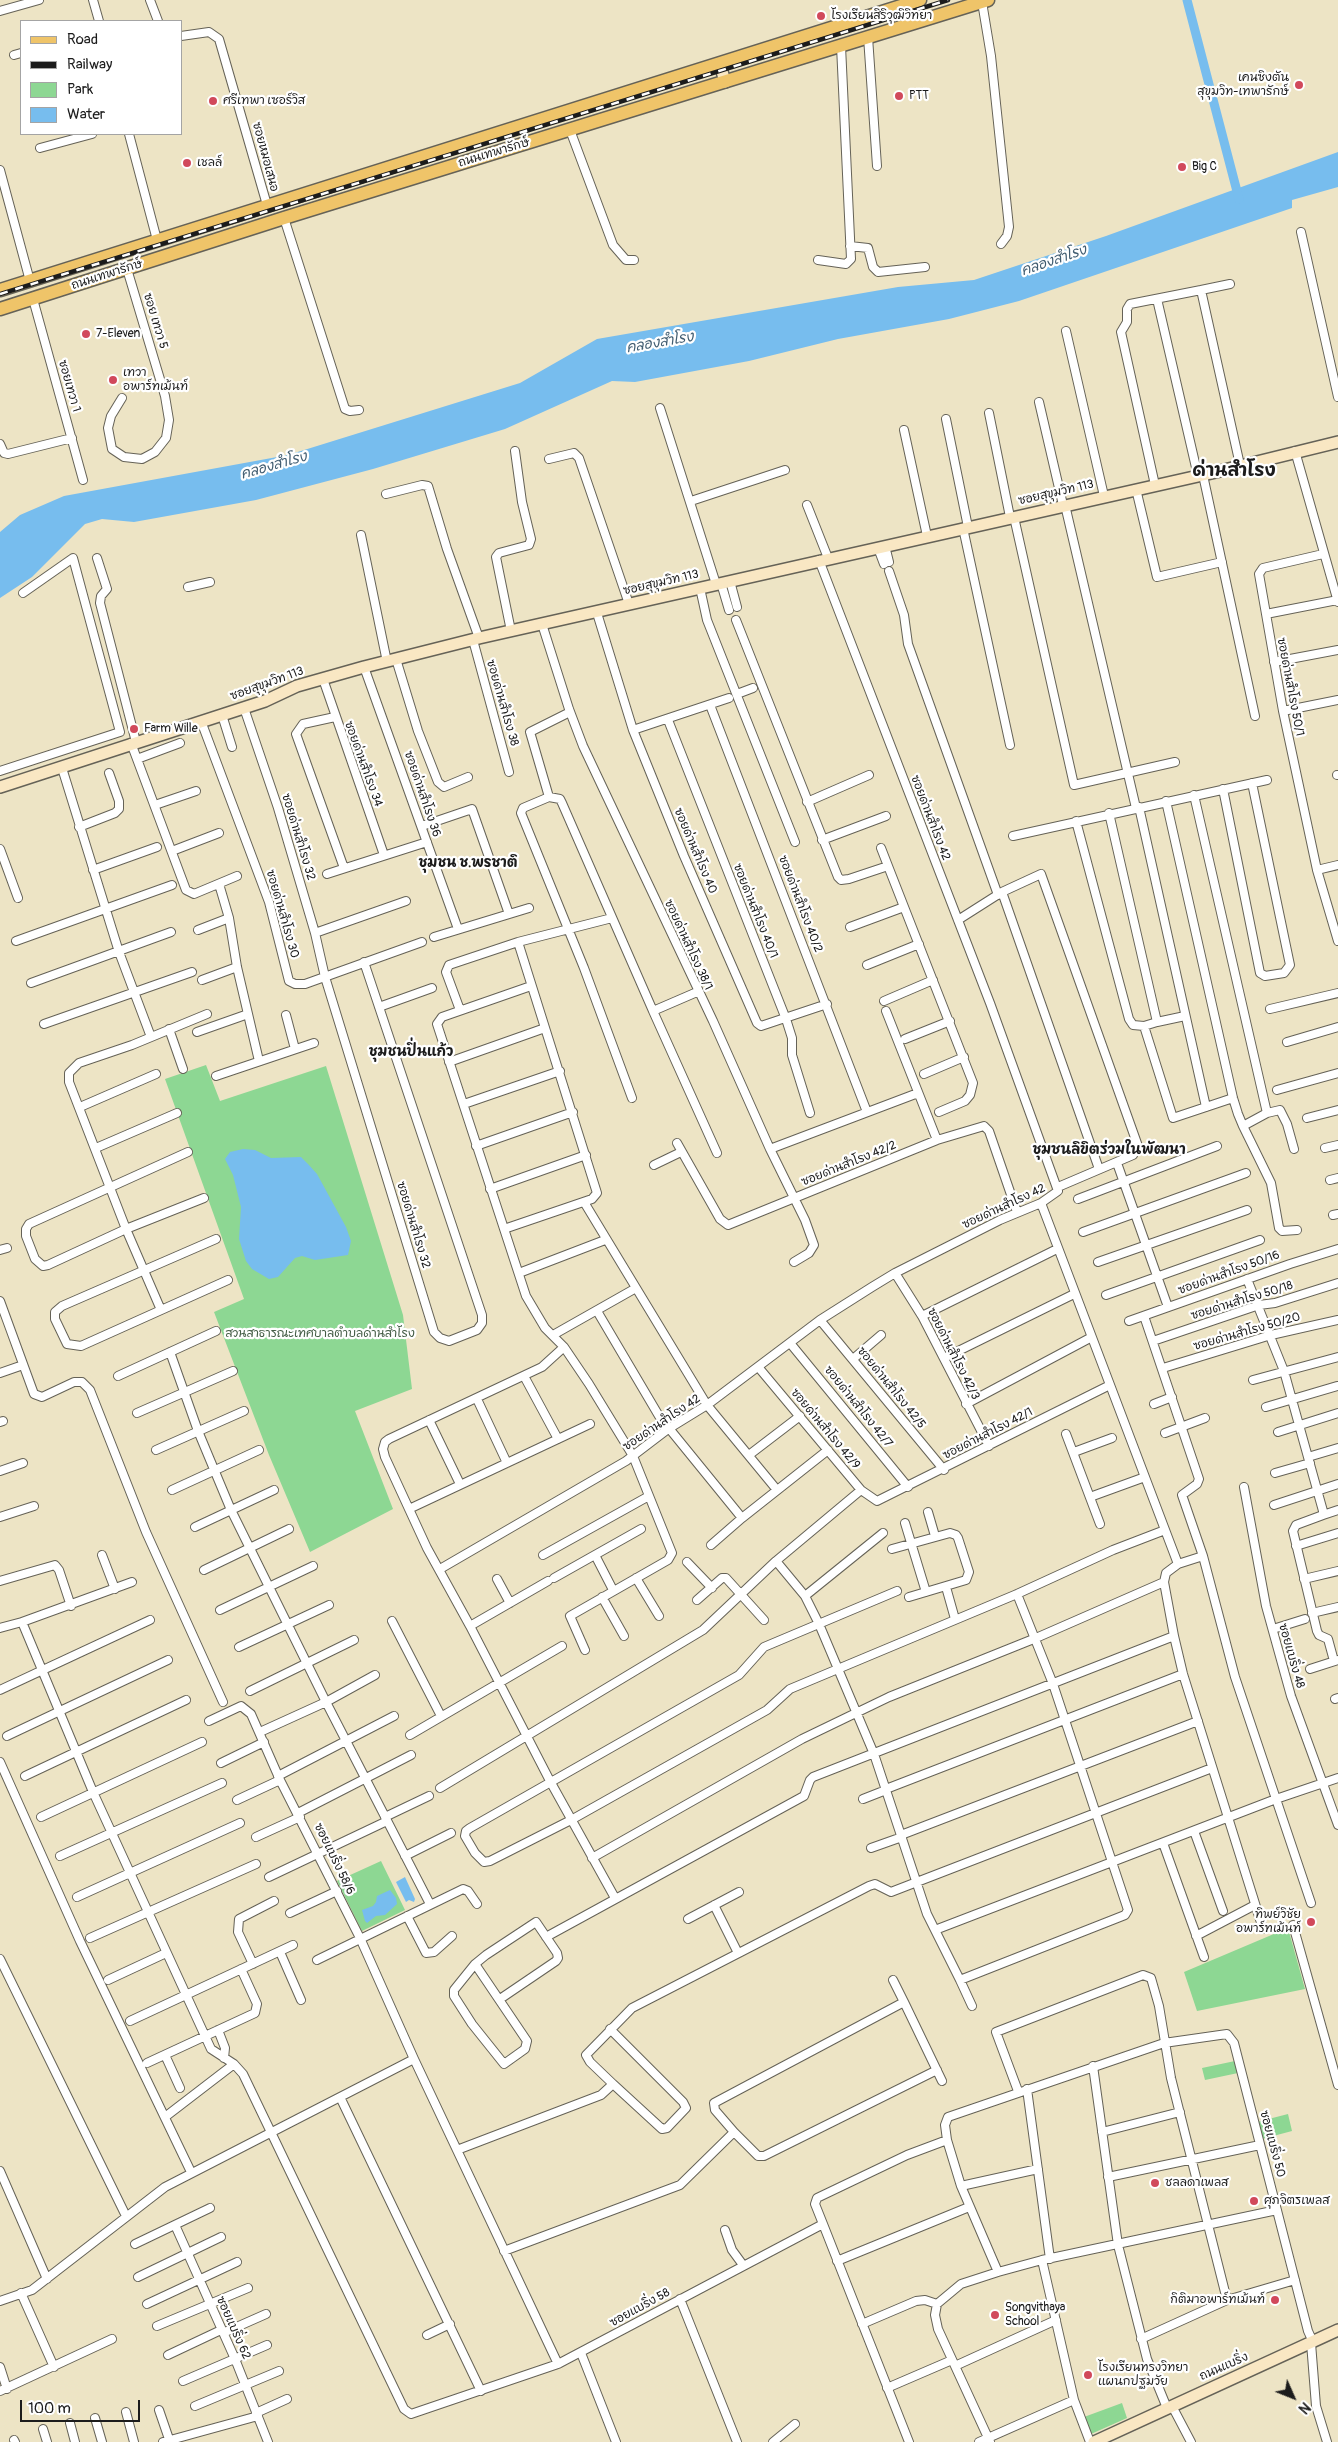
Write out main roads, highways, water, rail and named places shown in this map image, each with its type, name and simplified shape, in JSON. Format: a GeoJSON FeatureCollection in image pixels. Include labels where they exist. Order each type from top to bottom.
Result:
{"type":"FeatureCollection","features":[{"type":"Feature","properties":{"kind":"main road","name":"ถนนเทพารักษ์"},"geometry":{"type":"LineString","coordinates":[[0,290],[920,0]]}},
{"type":"Feature","properties":{"kind":"main road","name":"ถนนเทพารักษ์"},"geometry":{"type":"LineString","coordinates":[[0,309],[284,218],[985,1]]}},
{"type":"Feature","properties":{"kind":"main road"},"geometry":{"type":"LineString","coordinates":[[720,64],[725,82]]}},
{"type":"Feature","properties":{"kind":"main road","name":"ซอยสุขุมวิท 113"},"geometry":{"type":"LineString","coordinates":[[0,786],[62,768],[244,708],[323,679],[476,639],[597,613],[823,559],[1240,466],[1338,442]]}},
{"type":"Feature","properties":{"kind":"main road","name":"ถนนแบริ่ง"},"geometry":{"type":"LineString","coordinates":[[1094,2442],[1338,2330]]}},
{"type":"Feature","properties":{"kind":"water","name":"คลองสำโรง"},"geometry":{"type":"Polygon","coordinates":[[[1338,152],[1338,187],[1292,200],[1292,208],[1019,301],[949,319],[838,339],[749,361],[635,382],[612,381],[505,429],[373,469],[256,500],[134,522],[102,519],[85,524],[32,577],[0,598],[0,532],[20,515],[64,496],[288,455],[520,383],[597,339],[898,287],[974,280],[1106,236],[1338,152]]]}},
{"type":"Feature","properties":{"kind":"water"},"geometry":{"type":"Polygon","coordinates":[[[243,1149],[255,1150],[271,1158],[301,1157],[308,1164],[317,1174],[346,1227],[351,1241],[348,1255],[315,1260],[302,1256],[295,1258],[278,1277],[269,1279],[252,1269],[246,1261],[239,1239],[241,1207],[233,1175],[225,1159],[230,1152],[243,1149]]]}},
{"type":"Feature","properties":{"kind":"water"},"geometry":{"type":"Polygon","coordinates":[[[405,1877],[415,1899],[414,1902],[409,1900],[406,1902],[396,1882],[405,1877]]]}},
{"type":"Feature","properties":{"kind":"water"},"geometry":{"type":"Polygon","coordinates":[[[390,1890],[396,1898],[397,1904],[385,1915],[376,1916],[367,1923],[362,1910],[373,1906],[377,1896],[390,1890]]]}},
{"type":"Feature","properties":{"kind":"waterway"},"geometry":{"type":"LineString","coordinates":[[1187,0],[1239,199]]}},
{"type":"Feature","properties":{"kind":"railway"},"geometry":{"type":"LineString","coordinates":[[0,294],[948,0]]}},
{"type":"Feature","properties":{"kind":"place","name":"โรงเรียนสิริวุฒิวิทยา"},"geometry":{"type":"Point","coordinates":[821,16]}},
{"type":"Feature","properties":{"kind":"place","name":"เคนซิงตัน สุขุมวิท-เทพารักษ์"},"geometry":{"type":"Point","coordinates":[1299,85]}},
{"type":"Feature","properties":{"kind":"place","name":"PTT"},"geometry":{"type":"Point","coordinates":[899,96]}},
{"type":"Feature","properties":{"kind":"place","name":"ศรีเทพา เซอร์วิส"},"geometry":{"type":"Point","coordinates":[213,101]}},
{"type":"Feature","properties":{"kind":"place","name":"เชลล์"},"geometry":{"type":"Point","coordinates":[187,163]}},
{"type":"Feature","properties":{"kind":"place","name":"Big C"},"geometry":{"type":"Point","coordinates":[1182,167]}},
{"type":"Feature","properties":{"kind":"place","name":"7-Eleven"},"geometry":{"type":"Point","coordinates":[86,334]}},
{"type":"Feature","properties":{"kind":"place","name":"เทวา อพาร์ทเม้นท์"},"geometry":{"type":"Point","coordinates":[113,380]}},
{"type":"Feature","properties":{"kind":"place","name":"Farm Wille"},"geometry":{"type":"Point","coordinates":[134,729]}},
{"type":"Feature","properties":{"kind":"place","name":"ทิพย์วิชัย อพาร์ทเม้นท์"},"geometry":{"type":"Point","coordinates":[1311,1922]}},
{"type":"Feature","properties":{"kind":"place","name":"ชลลดาเพลส"},"geometry":{"type":"Point","coordinates":[1155,2183]}},
{"type":"Feature","properties":{"kind":"place","name":"ศุภจิตรเพลส"},"geometry":{"type":"Point","coordinates":[1254,2201]}},
{"type":"Feature","properties":{"kind":"place","name":"กิติมาอพาร์ทเม้นท์"},"geometry":{"type":"Point","coordinates":[1275,2300]}},
{"type":"Feature","properties":{"kind":"place","name":"Songvithaya School"},"geometry":{"type":"Point","coordinates":[995,2315]}},
{"type":"Feature","properties":{"kind":"place","name":"โรงเรียนทรงวิทยา แผนกปฐมวัย"},"geometry":{"type":"Point","coordinates":[1088,2375]}},
{"type":"Feature","properties":{"kind":"district","name":"ด่านสำโรง"},"geometry":{"type":"Point","coordinates":[1234,471]}},
{"type":"Feature","properties":{"kind":"district","name":"ชุมชน ช.พรชาติ"},"geometry":{"type":"Point","coordinates":[468,863]}},
{"type":"Feature","properties":{"kind":"district","name":"ชุมชนปิ่นแก้ว"},"geometry":{"type":"Point","coordinates":[411,1052]}},
{"type":"Feature","properties":{"kind":"district","name":"ชุมชนลิขิตร่วมในพัฒนา"},"geometry":{"type":"Point","coordinates":[1109,1150]}},
{"type":"Feature","properties":{"kind":"park label","name":"สวนสาธารณะเทศบาลตำบลด่านสำโรง"},"geometry":{"type":"Point","coordinates":[320,1334]}}]}
